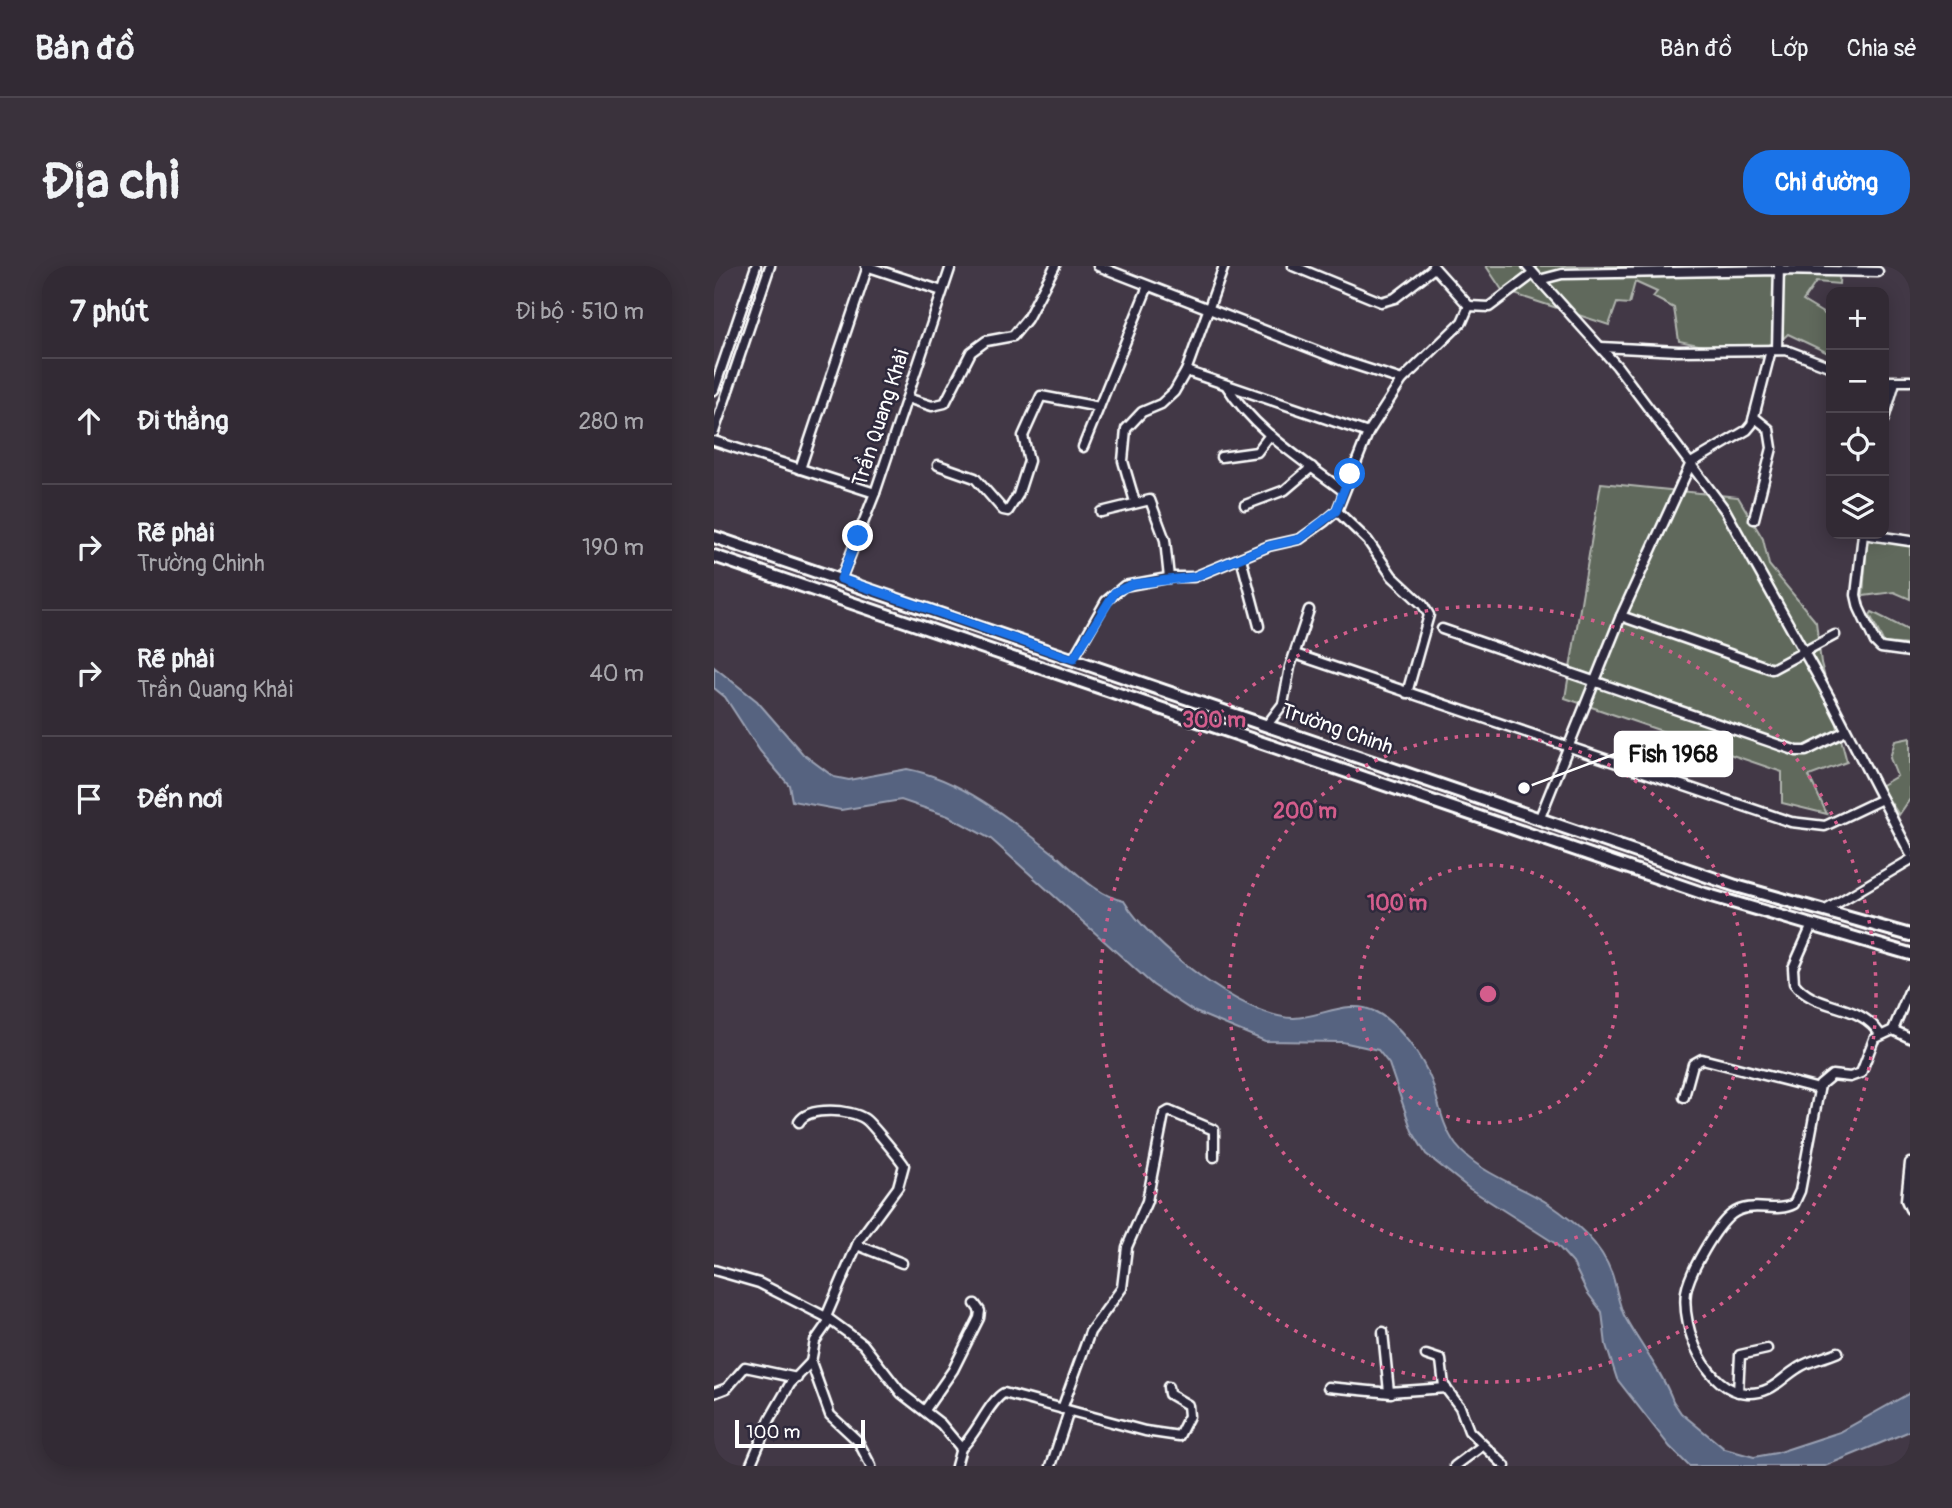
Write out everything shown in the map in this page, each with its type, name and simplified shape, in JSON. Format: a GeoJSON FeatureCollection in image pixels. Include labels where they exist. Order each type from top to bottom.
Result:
{"type":"FeatureCollection","features":[{"type":"Feature","properties":{"kind":"street"},"geometry":{"type":"LineString","coordinates":[[714,390],[755,266]]}},
{"type":"Feature","properties":{"kind":"street"},"geometry":{"type":"LineString","coordinates":[[714,432],[769,266]]}},
{"type":"Feature","properties":{"kind":"street"},"geometry":{"type":"LineString","coordinates":[[800,469],[867,266],[942,291]]}},
{"type":"Feature","properties":{"kind":"street","name":"Trần Quang Khải"},"geometry":{"type":"LineString","coordinates":[[845,581],[951,266]]}},
{"type":"Feature","properties":{"kind":"street"},"geometry":{"type":"LineString","coordinates":[[907,398],[932,406],[945,404],[971,352],[986,341],[1013,336],[1027,319],[1055,266]]}},
{"type":"Feature","properties":{"kind":"street"},"geometry":{"type":"LineString","coordinates":[[1098,266],[1402,380]]}},
{"type":"Feature","properties":{"kind":"street"},"geometry":{"type":"LineString","coordinates":[[1135,502],[1124,461],[1126,429],[1142,412],[1167,398],[1186,371],[1224,266]]}},
{"type":"Feature","properties":{"kind":"street"},"geometry":{"type":"LineString","coordinates":[[1293,266],[1381,302],[1395,298],[1434,267],[1469,306],[1489,307],[1536,277],[1562,274],[1779,268],[1878,272]]}},
{"type":"Feature","properties":{"kind":"street"},"geometry":{"type":"LineString","coordinates":[[1527,266],[1601,347],[1725,510],[1910,853]]}},
{"type":"Feature","properties":{"kind":"street"},"geometry":{"type":"LineString","coordinates":[[1534,835],[1567,746],[1621,616],[1691,463],[1747,430],[1754,417],[1774,350],[1779,268]]}},
{"type":"Feature","properties":{"kind":"street"},"geometry":{"type":"LineString","coordinates":[[1083,447],[1148,286]]}},
{"type":"Feature","properties":{"kind":"street"},"geometry":{"type":"LineString","coordinates":[[1073,659],[1115,592],[1133,584],[1194,577],[1269,546],[1300,539],[1336,511],[1342,490],[1368,433],[1402,380],[1462,321],[1469,306]]}},
{"type":"Feature","properties":{"kind":"street"},"geometry":{"type":"LineString","coordinates":[[1601,347],[1678,351],[1774,350],[1826,366]]}},
{"type":"Feature","properties":{"kind":"street"},"geometry":{"type":"LineString","coordinates":[[1186,371],[1368,433]]}},
{"type":"Feature","properties":{"kind":"street"},"geometry":{"type":"LineString","coordinates":[[1889,381],[1910,381]]}},
{"type":"Feature","properties":{"kind":"street"},"geometry":{"type":"LineString","coordinates":[[1886,413],[1895,382]]}},
{"type":"Feature","properties":{"kind":"street"},"geometry":{"type":"LineString","coordinates":[[1226,385],[1238,403],[1270,435],[1342,490]]}},
{"type":"Feature","properties":{"kind":"street"},"geometry":{"type":"LineString","coordinates":[[938,465],[975,478],[1003,510],[1009,510],[1018,495],[1029,461],[1023,436],[1041,396],[1100,407]]}},
{"type":"Feature","properties":{"kind":"street"},"geometry":{"type":"LineString","coordinates":[[1754,417],[1769,429],[1772,448],[1754,519]]}},
{"type":"Feature","properties":{"kind":"street"},"geometry":{"type":"LineString","coordinates":[[1221,457],[1257,452],[1270,435]]}},
{"type":"Feature","properties":{"kind":"street"},"geometry":{"type":"LineString","coordinates":[[714,442],[875,493]]}},
{"type":"Feature","properties":{"kind":"street"},"geometry":{"type":"LineString","coordinates":[[1245,505],[1285,490],[1312,467]]}},
{"type":"Feature","properties":{"kind":"street"},"geometry":{"type":"LineString","coordinates":[[1101,512],[1150,500],[1165,540],[1169,578]]}},
{"type":"Feature","properties":{"kind":"street"},"geometry":{"type":"LineString","coordinates":[[1336,511],[1368,541],[1392,576],[1423,605],[1429,615],[1407,693]]}},
{"type":"Feature","properties":{"kind":"street","name":"Trường Chinh"},"geometry":{"type":"LineString","coordinates":[[714,537],[1736,886],[1910,935]]}},
{"type":"Feature","properties":{"kind":"street"},"geometry":{"type":"LineString","coordinates":[[1889,538],[1910,541]]}},
{"type":"Feature","properties":{"kind":"street"},"geometry":{"type":"LineString","coordinates":[[1862,539],[1856,595],[1859,608],[1875,642],[1881,648],[1910,652]]}},
{"type":"Feature","properties":{"kind":"street","name":"Trường Chinh"},"geometry":{"type":"LineString","coordinates":[[714,556],[1705,894],[1910,954]]}},
{"type":"Feature","properties":{"kind":"street"},"geometry":{"type":"LineString","coordinates":[[1241,558],[1259,625]]}},
{"type":"Feature","properties":{"kind":"street"},"geometry":{"type":"LineString","coordinates":[[842,599],[845,581]]}},
{"type":"Feature","properties":{"kind":"street"},"geometry":{"type":"LineString","coordinates":[[1268,744],[1270,726],[1283,704],[1308,610]]}},
{"type":"Feature","properties":{"kind":"street"},"geometry":{"type":"LineString","coordinates":[[1621,616],[1772,669],[1835,635]]}},
{"type":"Feature","properties":{"kind":"street"},"geometry":{"type":"LineString","coordinates":[[1442,629],[1797,751],[1806,751],[1846,731]]}},
{"type":"Feature","properties":{"kind":"street"},"geometry":{"type":"LineString","coordinates":[[1295,654],[1806,825],[1831,825],[1882,799]]}},
{"type":"Feature","properties":{"kind":"street"},"geometry":{"type":"LineString","coordinates":[[1824,911],[1910,860]]}},
{"type":"Feature","properties":{"kind":"street"},"geometry":{"type":"LineString","coordinates":[[1812,925],[1793,968],[1794,983],[1801,990],[1832,1006],[1864,1015],[1880,1034]]}},
{"type":"Feature","properties":{"kind":"street"},"geometry":{"type":"LineString","coordinates":[[1892,1030],[1910,989]]}},
{"type":"Feature","properties":{"kind":"street"},"geometry":{"type":"LineString","coordinates":[[1838,1352],[1798,1368],[1772,1390],[1738,1392],[1721,1385],[1703,1360],[1688,1319],[1687,1288],[1713,1239],[1732,1214],[1756,1207],[1782,1208],[1794,1204],[1800,1191],[1819,1089],[1825,1078],[1832,1075],[1850,1077],[1861,1073],[1874,1039],[1880,1034],[1892,1030],[1910,1038]]}},
{"type":"Feature","properties":{"kind":"street"},"geometry":{"type":"LineString","coordinates":[[1684,1097],[1693,1064],[1703,1059],[1819,1089]]}},
{"type":"Feature","properties":{"kind":"street"},"geometry":{"type":"LineString","coordinates":[[750,1466],[770,1419],[811,1362],[815,1341],[828,1319],[857,1245],[898,1187],[904,1165],[863,1118],[831,1111],[807,1114],[799,1122]]}},
{"type":"Feature","properties":{"kind":"street"},"geometry":{"type":"LineString","coordinates":[[1051,1466],[1065,1410],[1090,1332],[1122,1287],[1127,1247],[1147,1201],[1164,1114],[1169,1111],[1214,1130],[1214,1157]]}},
{"type":"Feature","properties":{"kind":"street"},"geometry":{"type":"LineString","coordinates":[[1910,1163],[1906,1200],[1910,1209]]}},
{"type":"Feature","properties":{"kind":"street"},"geometry":{"type":"LineString","coordinates":[[857,1245],[902,1264]]}},
{"type":"Feature","properties":{"kind":"street"},"geometry":{"type":"LineString","coordinates":[[714,1270],[759,1283],[828,1319],[863,1344],[901,1393],[925,1410],[961,1448]]}},
{"type":"Feature","properties":{"kind":"street"},"geometry":{"type":"LineString","coordinates":[[925,1410],[953,1370],[979,1318],[980,1311],[975,1304]]}},
{"type":"Feature","properties":{"kind":"street"},"geometry":{"type":"LineString","coordinates":[[1383,1332],[1387,1390],[1391,1393]]}},
{"type":"Feature","properties":{"kind":"street"},"geometry":{"type":"LineString","coordinates":[[1738,1392],[1740,1355],[1767,1349]]}},
{"type":"Feature","properties":{"kind":"street"},"geometry":{"type":"LineString","coordinates":[[1426,1355],[1441,1360],[1446,1388],[1460,1407],[1469,1431],[1505,1466]]}},
{"type":"Feature","properties":{"kind":"street"},"geometry":{"type":"LineString","coordinates":[[811,1362],[830,1415],[858,1441],[871,1466]]}},
{"type":"Feature","properties":{"kind":"street"},"geometry":{"type":"LineString","coordinates":[[714,1393],[727,1388],[745,1367],[797,1378]]}},
{"type":"Feature","properties":{"kind":"street"},"geometry":{"type":"LineString","coordinates":[[956,1466],[961,1448],[1000,1395],[1161,1435],[1180,1436],[1189,1416],[1188,1405],[1169,1394],[1168,1387]]}},
{"type":"Feature","properties":{"kind":"street"},"geometry":{"type":"LineString","coordinates":[[1328,1387],[1391,1393],[1446,1388]]}},
{"type":"Feature","properties":{"kind":"street"},"geometry":{"type":"LineString","coordinates":[[1455,1466],[1482,1446]]}},
{"type":"Feature","properties":{"kind":"green space"},"geometry":{"type":"Polygon","coordinates":[[[1486,266],[1840,266],[1839,284],[1816,282],[1803,301],[1826,315],[1826,352],[1788,334],[1762,358],[1679,341],[1674,308],[1653,297],[1657,292],[1635,282],[1629,304],[1617,303],[1609,325],[1502,290],[1486,266]]]}},
{"type":"Feature","properties":{"kind":"green space"},"geometry":{"type":"Polygon","coordinates":[[[1601,483],[1738,497],[1763,539],[1769,565],[1816,622],[1821,663],[1847,762],[1809,776],[1827,814],[1782,803],[1782,772],[1565,698],[1601,483]]]}},
{"type":"Feature","properties":{"kind":"green space"},"geometry":{"type":"Polygon","coordinates":[[[1867,539],[1910,545],[1910,599],[1894,592],[1863,596],[1867,539]]]}},
{"type":"Feature","properties":{"kind":"green space"},"geometry":{"type":"Polygon","coordinates":[[[1872,612],[1910,631],[1910,645],[1884,643],[1870,615],[1872,612]]]}},
{"type":"Feature","properties":{"kind":"green space"},"geometry":{"type":"Polygon","coordinates":[[[1910,738],[1910,799],[1899,815],[1880,786],[1897,776],[1890,758],[1895,741],[1910,738]]]}},
{"type":"Feature","properties":{"kind":"water"},"geometry":{"type":"Polygon","coordinates":[[[714,667],[757,701],[803,754],[834,777],[849,780],[907,769],[948,782],[1005,816],[1097,889],[1124,901],[1154,937],[1199,975],[1249,1006],[1273,1015],[1294,1018],[1346,1007],[1366,1008],[1385,1017],[1409,1042],[1423,1063],[1451,1138],[1465,1155],[1488,1171],[1549,1204],[1594,1243],[1612,1274],[1623,1314],[1673,1401],[1681,1413],[1725,1449],[1754,1457],[1776,1453],[1840,1432],[1910,1393],[1910,1431],[1825,1466],[1689,1466],[1670,1447],[1617,1379],[1606,1345],[1602,1312],[1587,1292],[1573,1263],[1556,1244],[1470,1189],[1426,1154],[1412,1131],[1389,1064],[1378,1050],[1342,1042],[1265,1041],[1193,1011],[1153,985],[991,839],[948,816],[901,800],[841,810],[792,801],[789,785],[760,751],[725,697],[714,688],[714,667]]]}},
{"type":"Feature","properties":{"kind":"place","name":"Fish 1968"},"geometry":{"type":"Point","coordinates":[1524,788]}},
{"type":"Feature","properties":{"kind":"route"},"geometry":{"type":"LineString","coordinates":[[858,536],[841,579],[1073,659],[1106,601],[1115,592],[1133,584],[1173,577],[1194,577],[1269,546],[1300,539],[1312,533],[1336,511],[1350,474]]}}]}
